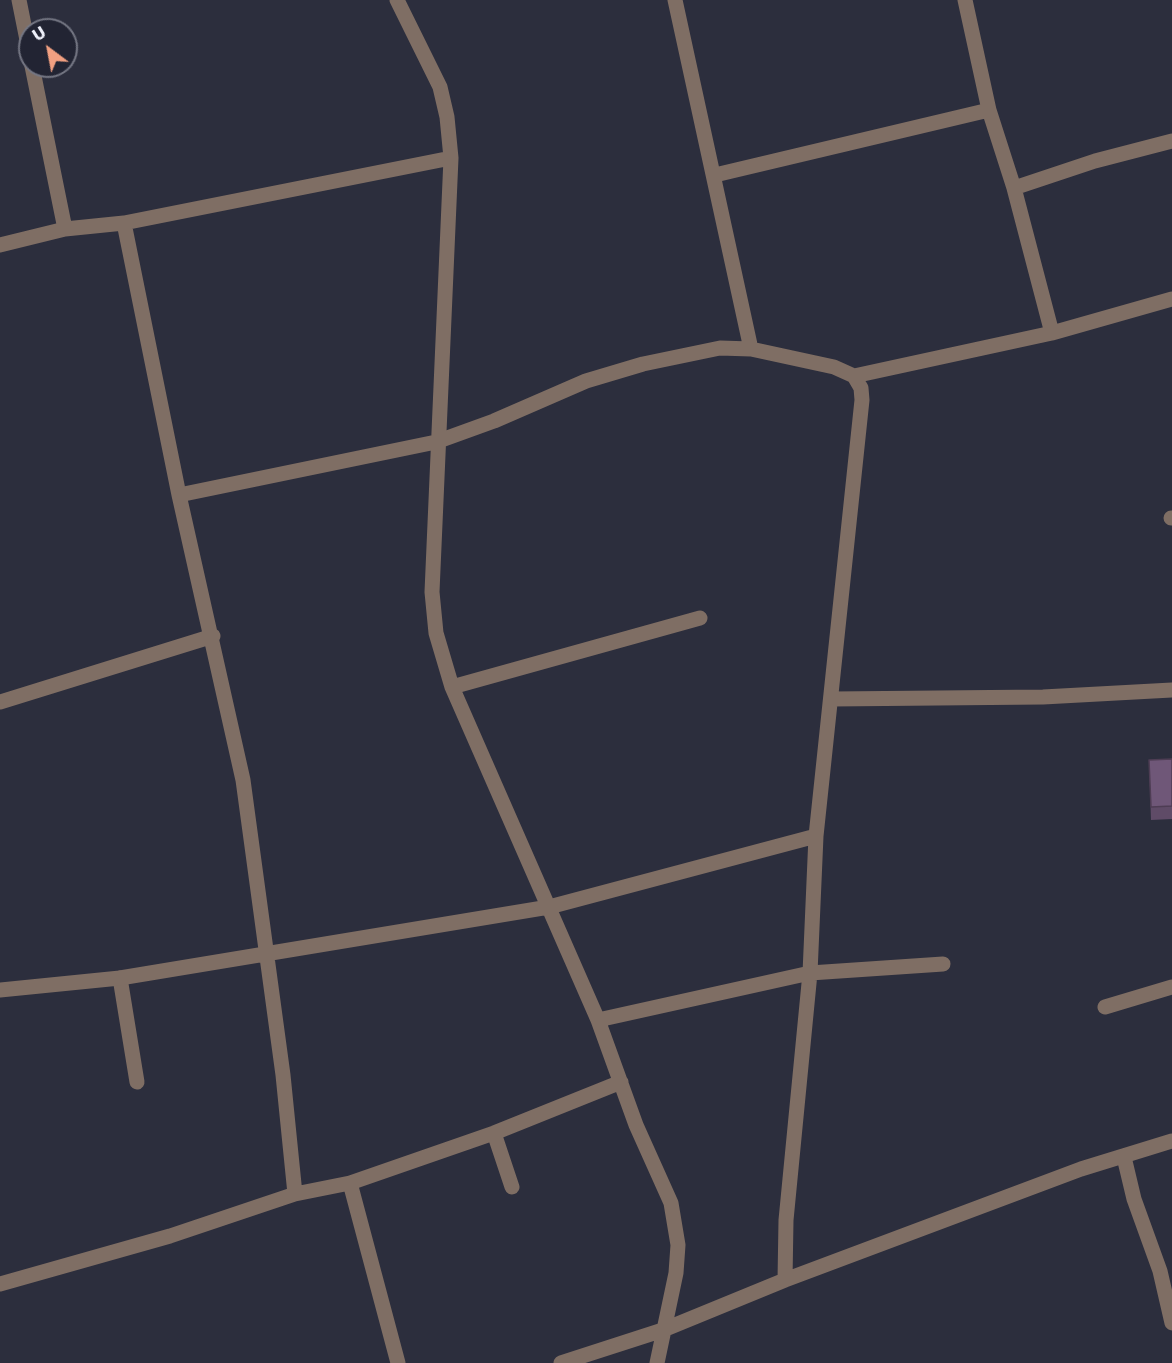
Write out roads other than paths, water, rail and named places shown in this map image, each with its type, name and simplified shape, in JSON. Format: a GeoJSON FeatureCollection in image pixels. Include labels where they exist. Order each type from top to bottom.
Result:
{"type":"FeatureCollection","features":[{"type":"Feature","properties":{"kind":"street"},"geometry":{"type":"LineString","coordinates":[[19,0],[23,18]]}},
{"type":"Feature","properties":{"kind":"street"},"geometry":{"type":"LineString","coordinates":[[397,0],[440,87],[447,117],[451,158],[436,442],[433,612],[452,687],[598,1020],[636,1125],[663,1183],[677,1228],[676,1273],[657,1363]]}},
{"type":"Feature","properties":{"kind":"street"},"geometry":{"type":"LineString","coordinates":[[675,0],[715,174],[751,349]]}},
{"type":"Feature","properties":{"kind":"street"},"geometry":{"type":"LineString","coordinates":[[965,0],[989,110],[1014,188],[1052,333]]}},
{"type":"Feature","properties":{"kind":"street"},"geometry":{"type":"LineString","coordinates":[[34,78],[65,229]]}},
{"type":"Feature","properties":{"kind":"street"},"geometry":{"type":"LineString","coordinates":[[715,174],[989,110]]}},
{"type":"Feature","properties":{"kind":"street"},"geometry":{"type":"LineString","coordinates":[[1014,188],[1095,161],[1172,141]]}},
{"type":"Feature","properties":{"kind":"street"},"geometry":{"type":"LineString","coordinates":[[0,244],[65,229],[124,224],[451,158]]}},
{"type":"Feature","properties":{"kind":"street"},"geometry":{"type":"LineString","coordinates":[[124,224],[179,495],[213,636],[243,780],[267,955],[295,1194]]}},
{"type":"Feature","properties":{"kind":"street"},"geometry":{"type":"LineString","coordinates":[[179,495],[436,442],[494,421],[585,381],[643,364],[720,348],[751,349],[834,367],[854,375],[1052,333],[1172,299]]}},
{"type":"Feature","properties":{"kind":"street"},"geometry":{"type":"LineString","coordinates":[[785,1280],[786,1220],[810,973],[816,836],[862,399],[861,388],[854,375]]}},
{"type":"Feature","properties":{"kind":"street"},"geometry":{"type":"LineString","coordinates":[[452,687],[700,618]]}},
{"type":"Feature","properties":{"kind":"street"},"geometry":{"type":"LineString","coordinates":[[0,702],[213,636]]}},
{"type":"Feature","properties":{"kind":"street"},"geometry":{"type":"LineString","coordinates":[[832,699],[1043,697],[1172,690]]}},
{"type":"Feature","properties":{"kind":"street"},"geometry":{"type":"LineString","coordinates":[[0,990],[120,978],[549,907],[816,836]]}},
{"type":"Feature","properties":{"kind":"street"},"geometry":{"type":"LineString","coordinates":[[598,1020],[810,973],[943,964]]}},
{"type":"Feature","properties":{"kind":"street"},"geometry":{"type":"LineString","coordinates":[[120,978],[136,1082]]}},
{"type":"Feature","properties":{"kind":"street"},"geometry":{"type":"LineString","coordinates":[[1105,1007],[1172,987]]}},
{"type":"Feature","properties":{"kind":"street"},"geometry":{"type":"LineString","coordinates":[[0,1284],[170,1236],[295,1194],[350,1183],[494,1133],[621,1082]]}},
{"type":"Feature","properties":{"kind":"street"},"geometry":{"type":"LineString","coordinates":[[494,1133],[513,1187]]}},
{"type":"Feature","properties":{"kind":"street"},"geometry":{"type":"LineString","coordinates":[[561,1363],[663,1330],[785,1280],[1081,1169],[1172,1141]]}},
{"type":"Feature","properties":{"kind":"street"},"geometry":{"type":"LineString","coordinates":[[1124,1157],[1134,1199],[1160,1271],[1172,1323]]}},
{"type":"Feature","properties":{"kind":"street"},"geometry":{"type":"LineString","coordinates":[[350,1183],[398,1363]]}}]}
